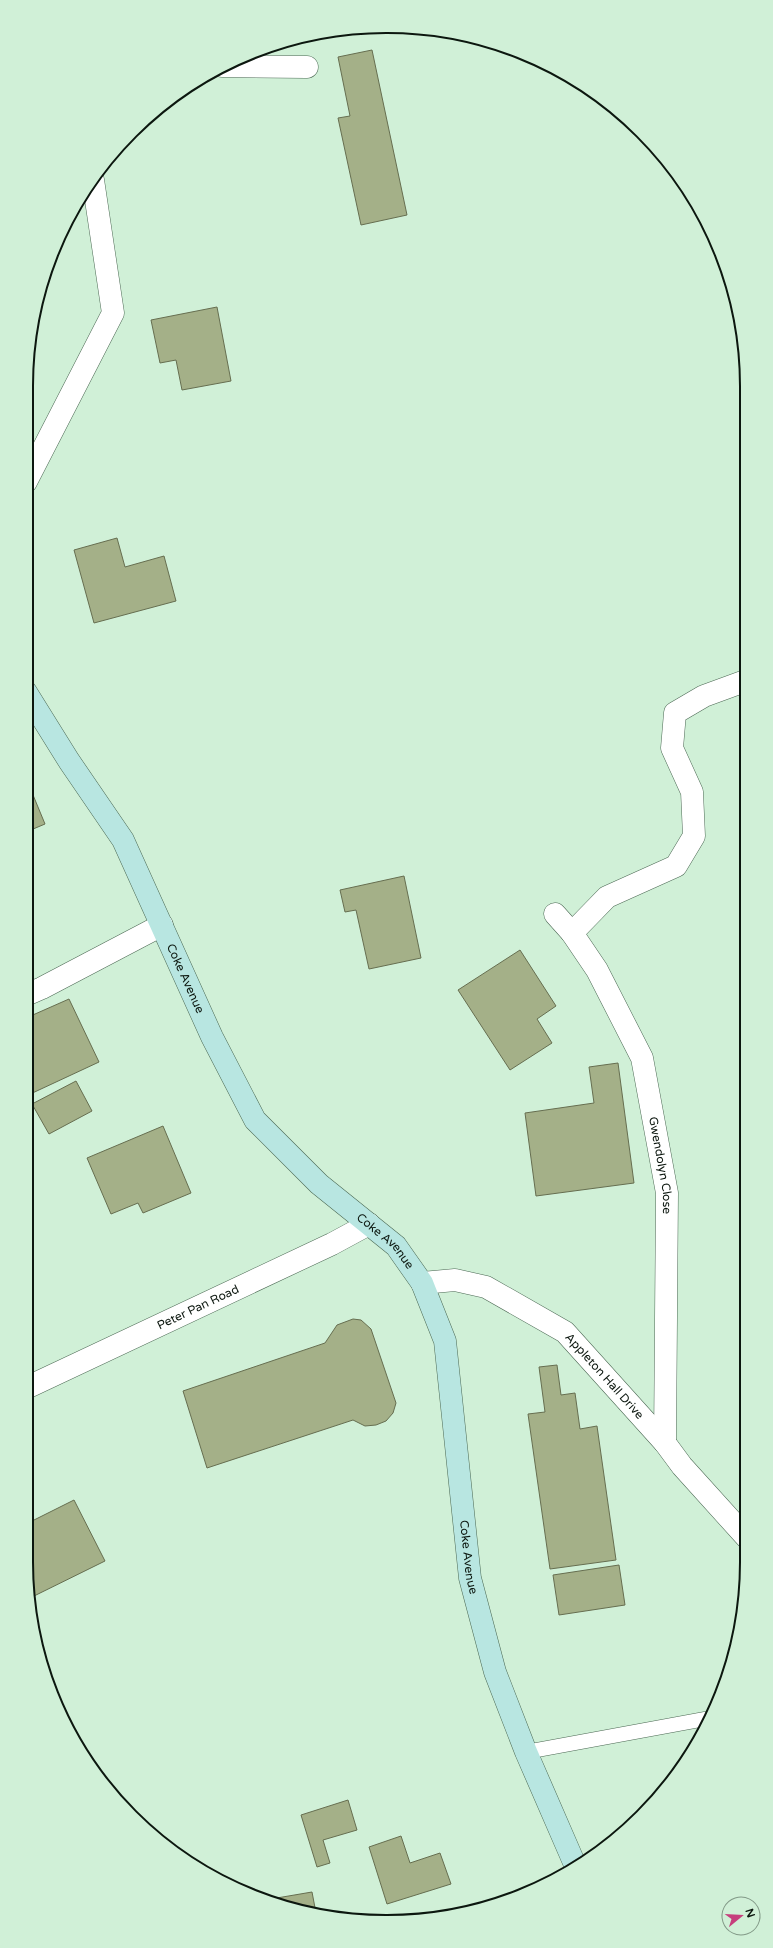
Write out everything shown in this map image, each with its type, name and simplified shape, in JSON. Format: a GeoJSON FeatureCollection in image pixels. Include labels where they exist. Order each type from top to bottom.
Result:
{"type":"FeatureCollection","features":[{"type":"Feature","properties":{"kind":"street"},"geometry":{"type":"LineString","coordinates":[[237,66],[307,67]]}},
{"type":"Feature","properties":{"kind":"street"},"geometry":{"type":"LineString","coordinates":[[33,468],[113,313],[94,188]]}},
{"type":"Feature","properties":{"kind":"street"},"geometry":{"type":"LineString","coordinates":[[572,933],[607,898],[676,866],[694,836],[692,792],[672,748],[675,713],[704,696],[740,683]]}},
{"type":"Feature","properties":{"kind":"street","name":"Coke Avenue"},"geometry":{"type":"LineString","coordinates":[[33,703],[69,761],[123,840],[212,1037],[255,1120],[319,1184],[396,1246],[422,1283],[445,1341],[470,1578],[495,1672],[526,1752],[573,1861]]}},
{"type":"Feature","properties":{"kind":"street","name":"Gwendolyn Close"},"geometry":{"type":"LineString","coordinates":[[555,914],[572,933],[597,970],[642,1058],[667,1193],[665,1443]]}},
{"type":"Feature","properties":{"kind":"street"},"geometry":{"type":"LineString","coordinates":[[33,992],[162,925]]}},
{"type":"Feature","properties":{"kind":"street","name":"Peter Pan Road"},"geometry":{"type":"LineString","coordinates":[[33,1385],[332,1244],[369,1224]]}},
{"type":"Feature","properties":{"kind":"street","name":"Appleton Hall Drive"},"geometry":{"type":"LineString","coordinates":[[422,1283],[455,1280],[486,1287],[565,1332],[665,1443],[682,1466],[740,1530]]}},
{"type":"Feature","properties":{"kind":"lane"},"geometry":{"type":"LineString","coordinates":[[526,1752],[703,1720]]}},
{"type":"Feature","properties":{"kind":"building"},"geometry":{"type":"Polygon","coordinates":[[[372,50],[407,215],[361,225],[338,118],[350,116],[338,57],[372,50]]]}},
{"type":"Feature","properties":{"kind":"building"},"geometry":{"type":"Polygon","coordinates":[[[217,307],[231,381],[182,390],[176,360],[160,363],[151,320],[217,307]]]}},
{"type":"Feature","properties":{"kind":"building"},"geometry":{"type":"Polygon","coordinates":[[[117,538],[125,567],[164,556],[176,601],[94,623],[74,550],[117,538]]]}},
{"type":"Feature","properties":{"kind":"building"},"geometry":{"type":"Polygon","coordinates":[[[33,795],[45,824],[33,829],[33,795]]]}},
{"type":"Feature","properties":{"kind":"building"},"geometry":{"type":"Polygon","coordinates":[[[404,876],[421,958],[369,969],[356,910],[345,912],[340,890],[404,876]]]}},
{"type":"Feature","properties":{"kind":"building"},"geometry":{"type":"Polygon","coordinates":[[[520,950],[556,1006],[537,1019],[552,1043],[510,1070],[458,990],[520,950]]]}},
{"type":"Feature","properties":{"kind":"building"},"geometry":{"type":"Polygon","coordinates":[[[69,999],[99,1062],[33,1093],[33,1015],[69,999]]]}},
{"type":"Feature","properties":{"kind":"building"},"geometry":{"type":"Polygon","coordinates":[[[618,1063],[634,1183],[536,1196],[525,1113],[594,1103],[589,1067],[618,1063]]]}},
{"type":"Feature","properties":{"kind":"building"},"geometry":{"type":"Polygon","coordinates":[[[76,1081],[92,1111],[49,1134],[33,1103],[76,1081]]]}},
{"type":"Feature","properties":{"kind":"building"},"geometry":{"type":"Polygon","coordinates":[[[163,1126],[191,1193],[143,1213],[138,1203],[111,1214],[87,1158],[163,1126]]]}},
{"type":"Feature","properties":{"kind":"building"},"geometry":{"type":"Polygon","coordinates":[[[353,1319],[361,1320],[371,1329],[396,1403],[393,1413],[386,1421],[376,1425],[365,1426],[353,1420],[207,1468],[183,1391],[325,1343],[337,1325],[353,1319]]]}},
{"type":"Feature","properties":{"kind":"building"},"geometry":{"type":"Polygon","coordinates":[[[557,1365],[561,1395],[575,1393],[580,1429],[597,1426],[616,1560],[550,1569],[528,1414],[545,1412],[539,1367],[557,1365]]]}},
{"type":"Feature","properties":{"kind":"building"},"geometry":{"type":"Polygon","coordinates":[[[74,1500],[105,1561],[35,1596],[33,1520],[74,1500]]]}},
{"type":"Feature","properties":{"kind":"building"},"geometry":{"type":"Polygon","coordinates":[[[619,1565],[625,1605],[559,1615],[553,1575],[619,1565]]]}},
{"type":"Feature","properties":{"kind":"building"},"geometry":{"type":"Polygon","coordinates":[[[348,1800],[357,1830],[323,1840],[330,1863],[317,1867],[301,1815],[348,1800]]]}},
{"type":"Feature","properties":{"kind":"building"},"geometry":{"type":"Polygon","coordinates":[[[401,1836],[410,1863],[440,1853],[451,1884],[387,1904],[369,1847],[401,1836]]]}},
{"type":"Feature","properties":{"kind":"building"},"geometry":{"type":"Polygon","coordinates":[[[312,1892],[315,1907],[295,1903],[278,1898],[312,1892]]]}}]}
